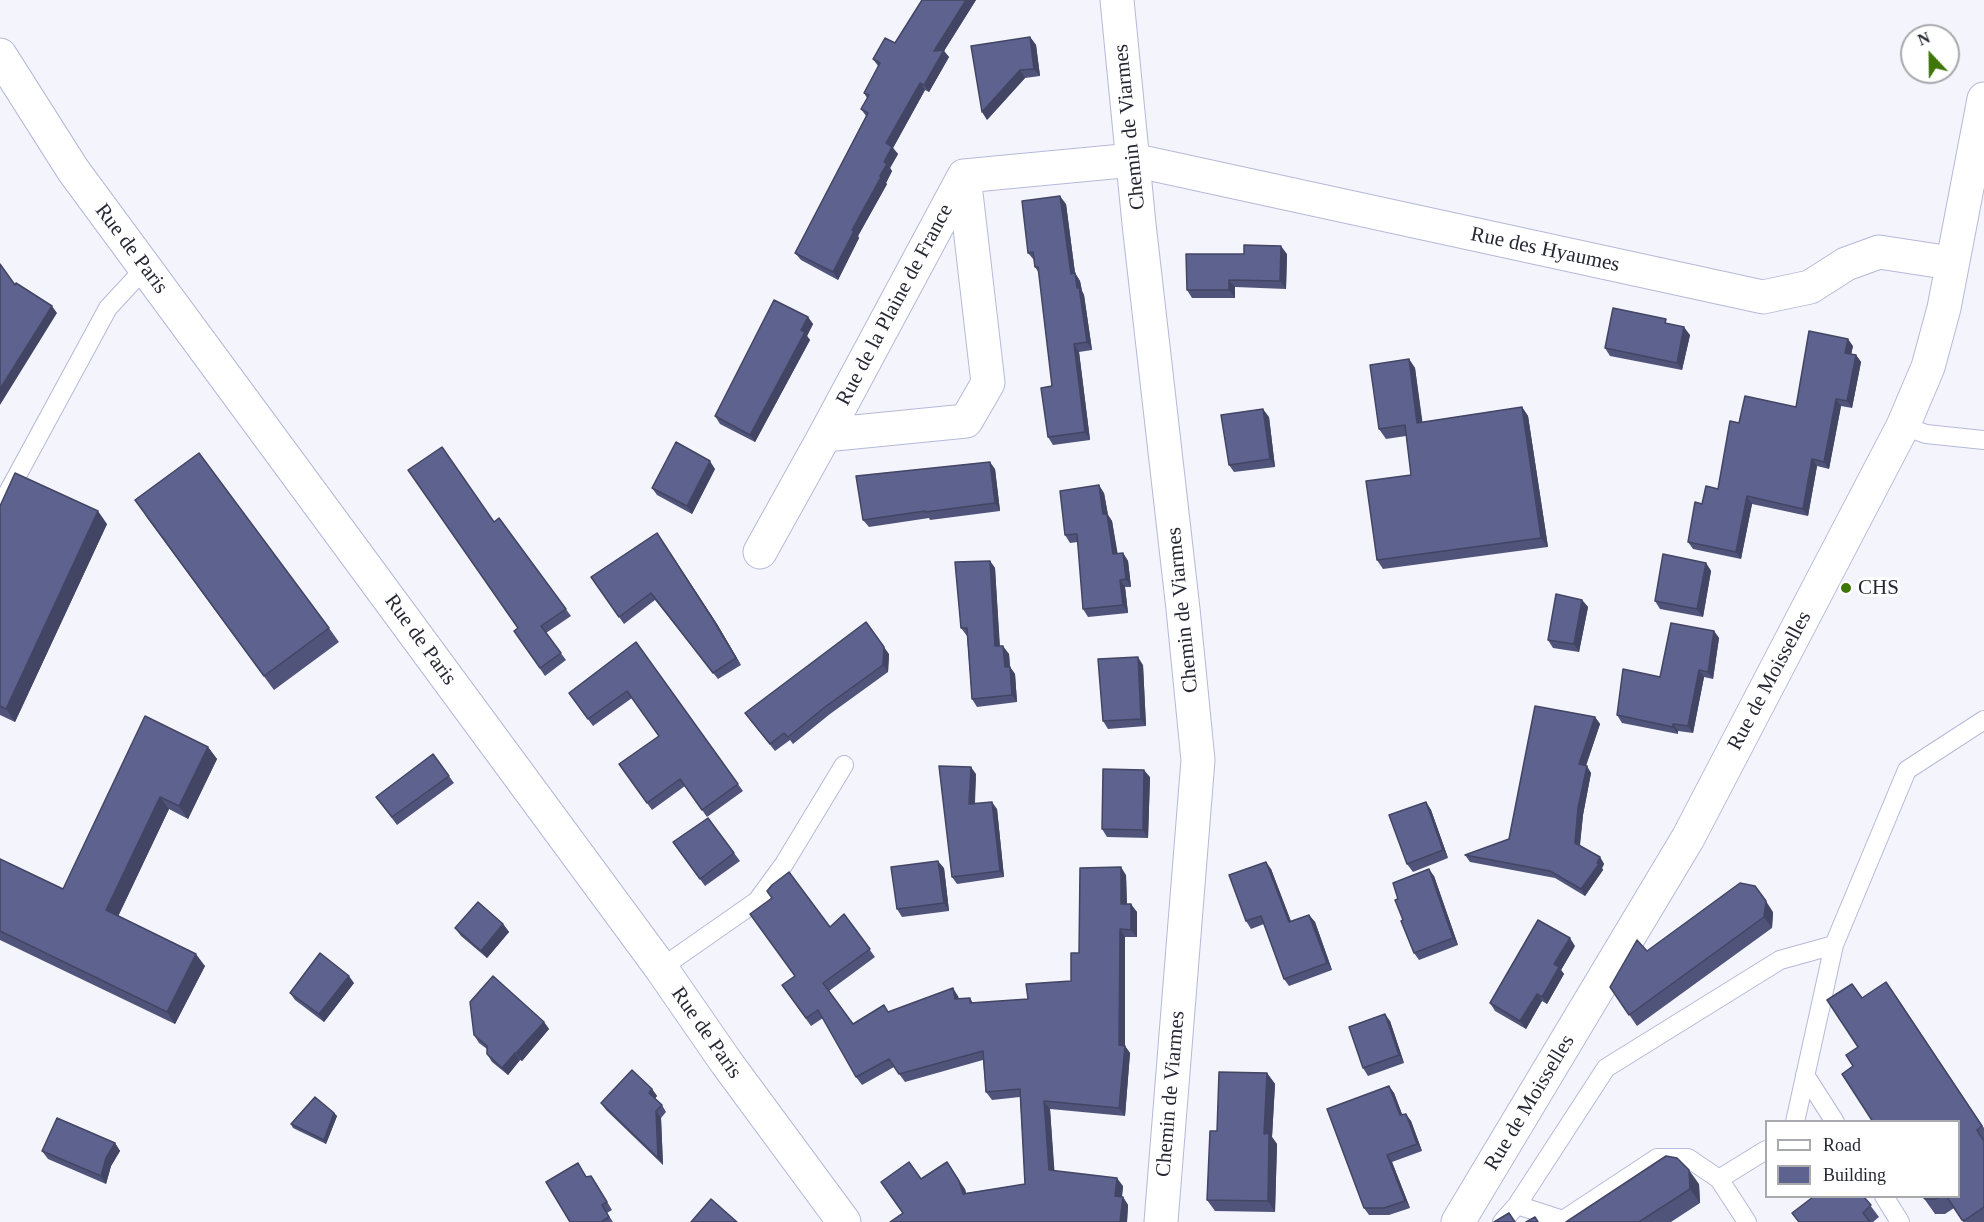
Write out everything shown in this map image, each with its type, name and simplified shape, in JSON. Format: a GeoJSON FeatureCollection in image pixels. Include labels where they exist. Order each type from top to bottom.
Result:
{"type":"FeatureCollection","features":[{"type":"Feature","properties":{"kind":"street","name":"Chemin de Viarmes"},"geometry":{"type":"LineString","coordinates":[[1117,0],[1198,760],[1161,1222]]}},
{"type":"Feature","properties":{"kind":"street","name":"Rue de Paris"},"geometry":{"type":"LineString","coordinates":[[0,55],[73,170],[661,968],[726,1062],[844,1222]]}},
{"type":"Feature","properties":{"kind":"street","name":"Rue de Moisselles"},"geometry":{"type":"LineString","coordinates":[[1458,1222],[1688,838],[1904,426],[1928,367],[1944,308],[1984,99]]}},
{"type":"Feature","properties":{"kind":"street"},"geometry":{"type":"LineString","coordinates":[[964,176],[1133,160]]}},
{"type":"Feature","properties":{"kind":"street","name":"Rue des Hyaumes"},"geometry":{"type":"LineString","coordinates":[[1133,160],[1763,297],[1810,287],[1846,264],[1879,252],[1951,263]]}},
{"type":"Feature","properties":{"kind":"street","name":"Rue de la Plaine de France"},"geometry":{"type":"LineString","coordinates":[[825,435],[966,421],[988,384],[964,176]]}},
{"type":"Feature","properties":{"kind":"street","name":"Rue de la Plaine de France"},"geometry":{"type":"LineString","coordinates":[[760,552],[964,176]]}},
{"type":"Feature","properties":{"kind":"lane"},"geometry":{"type":"LineString","coordinates":[[0,507],[108,308],[145,268]]}},
{"type":"Feature","properties":{"kind":"lane"},"geometry":{"type":"LineString","coordinates":[[1904,426],[1926,434],[1984,440]]}},
{"type":"Feature","properties":{"kind":"lane"},"geometry":{"type":"LineString","coordinates":[[1795,1120],[1834,945],[1907,770],[1984,720]]}},
{"type":"Feature","properties":{"kind":"lane"},"geometry":{"type":"LineString","coordinates":[[661,968],[757,902],[784,864],[844,765]]}},
{"type":"Feature","properties":{"kind":"lane"},"geometry":{"type":"LineString","coordinates":[[1502,1222],[1517,1205],[1606,1068],[1780,960],[1834,945]]}},
{"type":"Feature","properties":{"kind":"lane"},"geometry":{"type":"LineString","coordinates":[[1805,1075],[1834,1120]]}},
{"type":"Feature","properties":{"kind":"lane"},"geometry":{"type":"LineString","coordinates":[[1719,1179],[1765,1151]]}},
{"type":"Feature","properties":{"kind":"lane"},"geometry":{"type":"LineString","coordinates":[[1517,1205],[1563,1220],[1657,1158],[1688,1158],[1719,1179],[1747,1222]]}},
{"type":"Feature","properties":{"kind":"lane"},"geometry":{"type":"LineString","coordinates":[[1885,1198],[1900,1222]]}},
{"type":"Feature","properties":{"kind":"building"},"geometry":{"type":"Polygon","coordinates":[[[922,0],[966,0],[934,51],[944,50],[924,85],[920,83],[886,143],[892,147],[884,162],[887,164],[833,272],[795,253],[868,113],[861,109],[869,95],[864,93],[880,63],[873,59],[885,38],[895,43],[922,0]]]}},
{"type":"Feature","properties":{"kind":"building"},"geometry":{"type":"Polygon","coordinates":[[[1030,37],[1034,69],[1020,70],[982,112],[971,46],[1030,37]]]}},
{"type":"Feature","properties":{"kind":"building"},"geometry":{"type":"Polygon","coordinates":[[[1060,196],[1071,274],[1075,273],[1077,288],[1079,287],[1087,342],[1074,344],[1085,432],[1048,437],[1041,388],[1052,386],[1038,267],[1035,267],[1033,252],[1028,253],[1022,201],[1060,196]]]}},
{"type":"Feature","properties":{"kind":"building"},"geometry":{"type":"Polygon","coordinates":[[[1244,245],[1281,246],[1280,281],[1229,280],[1229,290],[1187,290],[1186,254],[1244,254],[1244,245]]]}},
{"type":"Feature","properties":{"kind":"building"},"geometry":{"type":"Polygon","coordinates":[[[0,264],[15,285],[16,283],[52,306],[0,389],[0,264]]]}},
{"type":"Feature","properties":{"kind":"building"},"geometry":{"type":"Polygon","coordinates":[[[774,300],[808,317],[801,330],[805,332],[750,435],[715,416],[774,300]]]}},
{"type":"Feature","properties":{"kind":"building"},"geometry":{"type":"Polygon","coordinates":[[[1613,308],[1666,319],[1665,323],[1684,327],[1677,363],[1605,348],[1613,308]]]}},
{"type":"Feature","properties":{"kind":"building"},"geometry":{"type":"Polygon","coordinates":[[[1809,331],[1848,339],[1845,353],[1856,355],[1847,401],[1836,399],[1824,462],[1812,459],[1803,509],[1747,496],[1736,552],[1688,542],[1695,502],[1702,504],[1706,486],[1718,489],[1730,421],[1739,423],[1745,396],[1796,407],[1809,331]]]}},
{"type":"Feature","properties":{"kind":"building"},"geometry":{"type":"Polygon","coordinates":[[[1409,359],[1417,423],[1522,407],[1541,538],[1377,560],[1366,481],[1411,475],[1405,425],[1379,429],[1370,365],[1409,359]]]}},
{"type":"Feature","properties":{"kind":"building"},"geometry":{"type":"Polygon","coordinates":[[[1263,409],[1270,459],[1229,465],[1221,415],[1263,409]]]}},
{"type":"Feature","properties":{"kind":"building"},"geometry":{"type":"Polygon","coordinates":[[[676,442],[710,461],[687,506],[652,488],[676,442]]]}},
{"type":"Feature","properties":{"kind":"building"},"geometry":{"type":"Polygon","coordinates":[[[442,447],[494,522],[499,518],[566,609],[541,626],[561,653],[540,668],[514,631],[518,628],[408,470],[442,447]]]}},
{"type":"Feature","properties":{"kind":"building"},"geometry":{"type":"Polygon","coordinates":[[[199,453],[329,628],[264,676],[135,500],[199,453]]]}},
{"type":"Feature","properties":{"kind":"building"},"geometry":{"type":"Polygon","coordinates":[[[990,462],[995,503],[863,520],[856,476],[990,462]]]}},
{"type":"Feature","properties":{"kind":"building"},"geometry":{"type":"Polygon","coordinates":[[[15,473],[98,511],[6,709],[0,706],[0,506],[15,473]]]}},
{"type":"Feature","properties":{"kind":"building"},"geometry":{"type":"Polygon","coordinates":[[[1099,485],[1103,514],[1107,514],[1113,554],[1123,553],[1126,579],[1120,580],[1123,605],[1083,609],[1077,534],[1065,535],[1060,491],[1099,485]]]}},
{"type":"Feature","properties":{"kind":"building"},"geometry":{"type":"Polygon","coordinates":[[[657,533],[736,658],[713,673],[651,593],[619,617],[591,577],[657,533]]]}},
{"type":"Feature","properties":{"kind":"building"},"geometry":{"type":"Polygon","coordinates":[[[1663,554],[1706,563],[1697,609],[1655,601],[1663,554]]]}},
{"type":"Feature","properties":{"kind":"building"},"geometry":{"type":"Polygon","coordinates":[[[990,561],[995,646],[1003,646],[1005,667],[1010,667],[1012,695],[972,699],[967,628],[961,628],[955,562],[990,561]]]}},
{"type":"Feature","properties":{"kind":"building"},"geometry":{"type":"Polygon","coordinates":[[[1556,594],[1582,600],[1574,644],[1548,640],[1556,594]]]}},
{"type":"Feature","properties":{"kind":"building"},"geometry":{"type":"Polygon","coordinates":[[[866,622],[884,647],[883,665],[788,737],[784,733],[770,744],[745,713],[866,622]]]}},
{"type":"Feature","properties":{"kind":"building"},"geometry":{"type":"Polygon","coordinates":[[[1671,623],[1714,631],[1708,672],[1699,670],[1688,726],[1673,724],[1673,727],[1617,715],[1623,669],[1660,677],[1671,623]]]}},
{"type":"Feature","properties":{"kind":"building"},"geometry":{"type":"Polygon","coordinates":[[[636,642],[738,784],[702,810],[680,779],[647,803],[619,764],[659,736],[627,691],[588,719],[569,693],[636,642]]]}},
{"type":"Feature","properties":{"kind":"building"},"geometry":{"type":"Polygon","coordinates":[[[1138,657],[1141,719],[1103,721],[1098,659],[1138,657]]]}},
{"type":"Feature","properties":{"kind":"building"},"geometry":{"type":"Polygon","coordinates":[[[1535,706],[1595,717],[1579,764],[1587,766],[1578,808],[1575,843],[1600,857],[1597,863],[1599,864],[1581,889],[1550,871],[1465,855],[1509,839],[1535,706]]]}},
{"type":"Feature","properties":{"kind":"building"},"geometry":{"type":"Polygon","coordinates":[[[145,716],[208,747],[179,806],[160,797],[106,910],[196,954],[167,1012],[0,931],[0,859],[63,889],[145,716]]]}},
{"type":"Feature","properties":{"kind":"building"},"geometry":{"type":"Polygon","coordinates":[[[433,754],[449,776],[392,817],[376,797],[433,754]]]}},
{"type":"Feature","properties":{"kind":"building"},"geometry":{"type":"Polygon","coordinates":[[[939,766],[971,767],[969,804],[992,802],[1000,871],[952,877],[939,766]]]}},
{"type":"Feature","properties":{"kind":"building"},"geometry":{"type":"Polygon","coordinates":[[[1103,769],[1144,770],[1143,830],[1102,829],[1103,769]]]}},
{"type":"Feature","properties":{"kind":"building"},"geometry":{"type":"Polygon","coordinates":[[[1426,802],[1443,850],[1407,864],[1389,815],[1426,802]]]}},
{"type":"Feature","properties":{"kind":"building"},"geometry":{"type":"Polygon","coordinates":[[[708,818],[734,853],[700,879],[673,842],[708,818]]]}},
{"type":"Feature","properties":{"kind":"building"},"geometry":{"type":"Polygon","coordinates":[[[938,861],[944,903],[897,909],[891,867],[938,861]]]}},
{"type":"Feature","properties":{"kind":"building"},"geometry":{"type":"Polygon","coordinates":[[[1266,862],[1289,922],[1309,915],[1327,963],[1284,979],[1261,916],[1246,921],[1229,875],[1266,862]]]}},
{"type":"Feature","properties":{"kind":"building"},"geometry":{"type":"Polygon","coordinates":[[[1121,867],[1121,904],[1131,904],[1131,930],[1120,929],[1119,1045],[1125,1046],[1119,1108],[1044,1101],[1049,1170],[1117,1178],[1115,1196],[1123,1197],[1120,1222],[890,1222],[903,1213],[881,1182],[909,1162],[921,1179],[947,1162],[959,1181],[963,1194],[1025,1184],[1020,1089],[986,1092],[983,1051],[899,1074],[889,1059],[856,1077],[818,1010],[806,1018],[782,985],[795,976],[750,914],[772,898],[767,891],[789,872],[830,927],[844,914],[870,949],[823,983],[853,1024],[884,1005],[888,1012],[953,988],[955,999],[970,998],[970,1003],[1028,999],[1026,984],[1071,981],[1071,953],[1079,953],[1080,868],[1121,867]]]}},
{"type":"Feature","properties":{"kind":"building"},"geometry":{"type":"Polygon","coordinates":[[[1429,869],[1453,938],[1414,953],[1401,921],[1403,920],[1395,900],[1398,899],[1393,883],[1429,869]]]}},
{"type":"Feature","properties":{"kind":"building"},"geometry":{"type":"Polygon","coordinates":[[[1740,883],[1755,886],[1766,901],[1764,917],[1629,1015],[1610,987],[1637,940],[1647,951],[1740,883]]]}},
{"type":"Feature","properties":{"kind":"building"},"geometry":{"type":"Polygon","coordinates":[[[478,902],[503,924],[481,951],[455,928],[478,902]]]}},
{"type":"Feature","properties":{"kind":"building"},"geometry":{"type":"Polygon","coordinates":[[[1538,920],[1570,938],[1554,964],[1559,967],[1542,997],[1537,994],[1520,1021],[1490,1003],[1538,920]]]}},
{"type":"Feature","properties":{"kind":"building"},"geometry":{"type":"Polygon","coordinates":[[[320,953],[349,976],[319,1014],[290,993],[320,953]]]}},
{"type":"Feature","properties":{"kind":"building"},"geometry":{"type":"Polygon","coordinates":[[[493,976],[544,1022],[502,1068],[487,1054],[487,1046],[474,1035],[470,1002],[493,976]]]}},
{"type":"Feature","properties":{"kind":"building"},"geometry":{"type":"Polygon","coordinates":[[[1886,982],[1982,1126],[1977,1130],[1984,1141],[1984,1207],[1965,1220],[1962,1220],[1948,1198],[1960,1198],[1960,1120],[1872,1120],[1842,1074],[1853,1066],[1846,1055],[1858,1047],[1827,1000],[1852,984],[1862,998],[1886,982]]]}},
{"type":"Feature","properties":{"kind":"building"},"geometry":{"type":"Polygon","coordinates":[[[1385,1014],[1399,1055],[1363,1068],[1349,1027],[1385,1014]]]}},
{"type":"Feature","properties":{"kind":"building"},"geometry":{"type":"Polygon","coordinates":[[[632,1070],[652,1089],[649,1093],[662,1105],[656,1111],[658,1158],[601,1103],[632,1070]]]}},
{"type":"Feature","properties":{"kind":"building"},"geometry":{"type":"Polygon","coordinates":[[[1219,1072],[1267,1073],[1264,1134],[1269,1133],[1268,1201],[1207,1200],[1210,1131],[1217,1131],[1219,1072]]]}},
{"type":"Feature","properties":{"kind":"building"},"geometry":{"type":"Polygon","coordinates":[[[1389,1086],[1400,1115],[1406,1114],[1417,1144],[1387,1155],[1405,1201],[1384,1208],[1364,1208],[1327,1109],[1389,1086]]]}},
{"type":"Feature","properties":{"kind":"building"},"geometry":{"type":"Polygon","coordinates":[[[315,1097],[334,1113],[324,1140],[291,1124],[315,1097]]]}},
{"type":"Feature","properties":{"kind":"building"},"geometry":{"type":"Polygon","coordinates":[[[57,1118],[115,1143],[106,1158],[101,1176],[42,1151],[57,1118]]]}},
{"type":"Feature","properties":{"kind":"building"},"geometry":{"type":"Polygon","coordinates":[[[1666,1156],[1677,1158],[1689,1170],[1690,1189],[1639,1222],[1566,1222],[1666,1156]]]}},
{"type":"Feature","properties":{"kind":"building"},"geometry":{"type":"Polygon","coordinates":[[[578,1163],[586,1177],[591,1176],[607,1202],[602,1205],[609,1217],[601,1222],[570,1222],[546,1182],[578,1163]]]}},
{"type":"Feature","properties":{"kind":"building"},"geometry":{"type":"Polygon","coordinates":[[[1812,1198],[1865,1198],[1871,1205],[1863,1213],[1870,1222],[1799,1222],[1792,1213],[1812,1198]]]}},
{"type":"Feature","properties":{"kind":"building"},"geometry":{"type":"Polygon","coordinates":[[[711,1199],[737,1222],[691,1222],[711,1199]]]}},
{"type":"Feature","properties":{"kind":"building"},"geometry":{"type":"Polygon","coordinates":[[[1509,1213],[1515,1222],[1494,1222],[1509,1213]]]}},
{"type":"Feature","properties":{"kind":"building"},"geometry":{"type":"Polygon","coordinates":[[[1535,1217],[1538,1222],[1526,1222],[1535,1217]]]}},
{"type":"Feature","properties":{"kind":"place","name":"CHS"},"geometry":{"type":"Point","coordinates":[1846,588]}}]}
